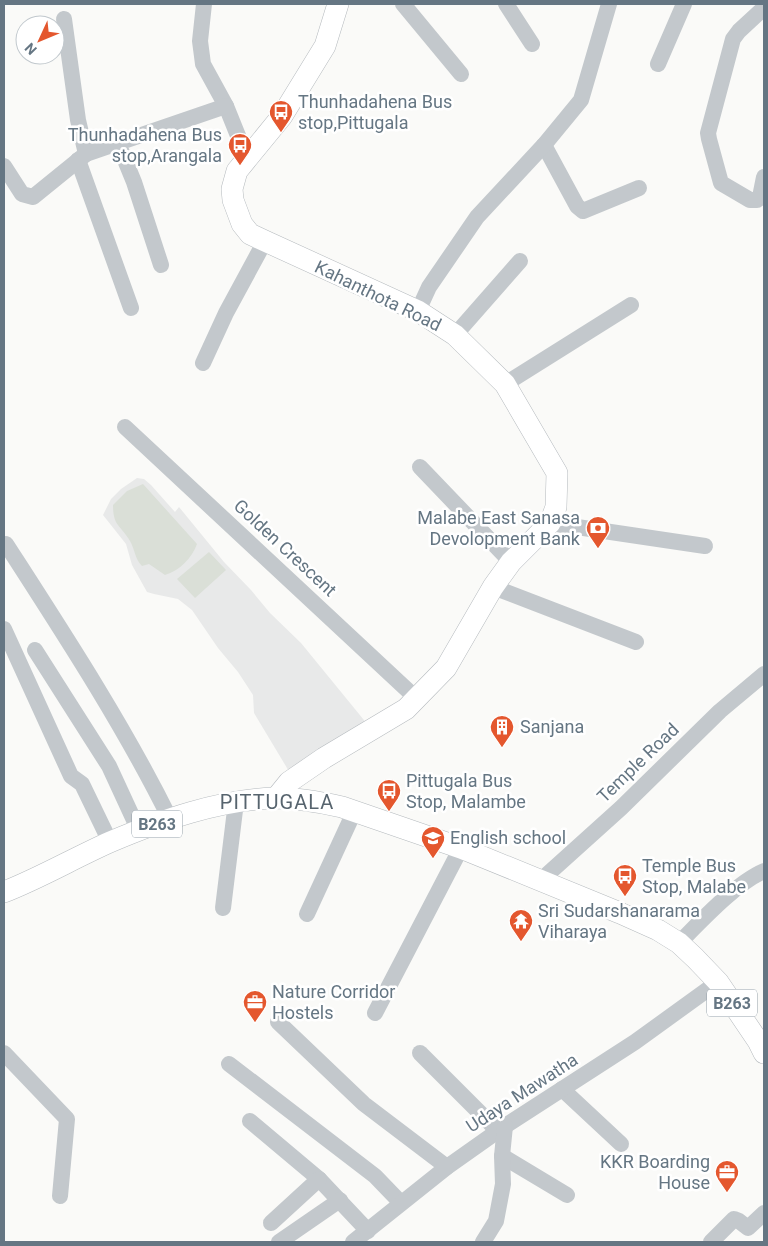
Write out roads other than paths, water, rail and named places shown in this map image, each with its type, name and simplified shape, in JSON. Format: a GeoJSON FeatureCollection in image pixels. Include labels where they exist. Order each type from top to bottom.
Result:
{"type":"FeatureCollection","features":[{"type":"Feature","properties":{"kind":"main road","name":"Kahanthota Road"},"geometry":{"type":"LineString","coordinates":[[338,4],[325,46],[282,116],[237,171],[232,189],[233,200],[242,224],[250,234],[265,242],[418,311],[455,335],[506,384],[557,473],[556,507],[550,523]]}},
{"type":"Feature","properties":{"kind":"main road"},"geometry":{"type":"LineString","coordinates":[[276,798],[289,782],[324,758],[406,709],[417,699],[446,668],[493,587],[511,562],[550,523]]}},
{"type":"Feature","properties":{"kind":"main road","name":"B263"},"geometry":{"type":"LineString","coordinates":[[4,892],[110,842],[170,819],[216,806],[276,798],[321,803],[355,810],[461,848],[620,912],[658,930],[679,943],[718,982],[764,1053]]}},
{"type":"Feature","properties":{"kind":"street"},"geometry":{"type":"LineString","coordinates":[[204,4],[200,41],[203,64],[226,106],[247,158]]}},
{"type":"Feature","properties":{"kind":"street"},"geometry":{"type":"LineString","coordinates":[[403,4],[461,74]]}},
{"type":"Feature","properties":{"kind":"street"},"geometry":{"type":"LineString","coordinates":[[506,4],[532,44]]}},
{"type":"Feature","properties":{"kind":"street"},"geometry":{"type":"LineString","coordinates":[[418,311],[429,287],[477,217],[544,145],[581,100],[609,4]]}},
{"type":"Feature","properties":{"kind":"street"},"geometry":{"type":"LineString","coordinates":[[658,64],[684,4]]}},
{"type":"Feature","properties":{"kind":"street"},"geometry":{"type":"LineString","coordinates":[[764,8],[733,39],[708,133],[719,180],[724,186],[750,200],[757,200],[760,197],[764,177]]}},
{"type":"Feature","properties":{"kind":"street"},"geometry":{"type":"LineString","coordinates":[[65,26],[82,157],[131,308]]}},
{"type":"Feature","properties":{"kind":"street"},"geometry":{"type":"LineString","coordinates":[[4,166],[22,194],[33,197],[82,157],[226,106]]}},
{"type":"Feature","properties":{"kind":"street"},"geometry":{"type":"LineString","coordinates":[[118,143],[134,182],[161,265]]}},
{"type":"Feature","properties":{"kind":"street"},"geometry":{"type":"LineString","coordinates":[[544,145],[577,206],[583,211],[639,188]]}},
{"type":"Feature","properties":{"kind":"street"},"geometry":{"type":"LineString","coordinates":[[203,363],[226,313],[265,242]]}},
{"type":"Feature","properties":{"kind":"street"},"geometry":{"type":"LineString","coordinates":[[455,335],[520,261]]}},
{"type":"Feature","properties":{"kind":"street"},"geometry":{"type":"LineString","coordinates":[[506,384],[632,304]]}},
{"type":"Feature","properties":{"kind":"street","name":"Golden Crescent"},"geometry":{"type":"LineString","coordinates":[[125,427],[417,699]]}},
{"type":"Feature","properties":{"kind":"street"},"geometry":{"type":"LineString","coordinates":[[420,467],[511,562]]}},
{"type":"Feature","properties":{"kind":"street"},"geometry":{"type":"LineString","coordinates":[[550,523],[705,546]]}},
{"type":"Feature","properties":{"kind":"street"},"geometry":{"type":"LineString","coordinates":[[6,544],[81,661],[147,772],[170,819]]}},
{"type":"Feature","properties":{"kind":"street"},"geometry":{"type":"LineString","coordinates":[[493,587],[636,642]]}},
{"type":"Feature","properties":{"kind":"street"},"geometry":{"type":"LineString","coordinates":[[4,629],[71,776],[82,784],[110,842]]}},
{"type":"Feature","properties":{"kind":"street"},"geometry":{"type":"LineString","coordinates":[[35,650],[109,766],[139,831]]}},
{"type":"Feature","properties":{"kind":"street","name":"Temple Road"},"geometry":{"type":"LineString","coordinates":[[540,881],[622,808],[720,711],[764,674]]}},
{"type":"Feature","properties":{"kind":"street"},"geometry":{"type":"LineString","coordinates":[[222,908],[236,802]]}},
{"type":"Feature","properties":{"kind":"street"},"geometry":{"type":"LineString","coordinates":[[307,914],[355,810]]}},
{"type":"Feature","properties":{"kind":"street"},"geometry":{"type":"LineString","coordinates":[[375,1013],[461,848]]}},
{"type":"Feature","properties":{"kind":"street"},"geometry":{"type":"LineString","coordinates":[[679,943],[705,916],[752,876],[764,871]]}},
{"type":"Feature","properties":{"kind":"street","name":"Udaya Mawatha"},"geometry":{"type":"LineString","coordinates":[[353,1242],[447,1167],[635,1042],[718,982]]}},
{"type":"Feature","properties":{"kind":"street"},"geometry":{"type":"LineString","coordinates":[[278,1022],[364,1104],[447,1167]]}},
{"type":"Feature","properties":{"kind":"street"},"geometry":{"type":"LineString","coordinates":[[4,1053],[66,1119],[60,1196]]}},
{"type":"Feature","properties":{"kind":"street"},"geometry":{"type":"LineString","coordinates":[[420,1053],[502,1129],[503,1184],[496,1221],[483,1242]]}},
{"type":"Feature","properties":{"kind":"street"},"geometry":{"type":"LineString","coordinates":[[229,1064],[375,1176],[401,1203]]}},
{"type":"Feature","properties":{"kind":"street"},"geometry":{"type":"LineString","coordinates":[[562,1089],[621,1144]]}},
{"type":"Feature","properties":{"kind":"street"},"geometry":{"type":"LineString","coordinates":[[250,1121],[319,1179],[368,1231]]}},
{"type":"Feature","properties":{"kind":"street"},"geometry":{"type":"LineString","coordinates":[[502,1156],[567,1195]]}},
{"type":"Feature","properties":{"kind":"street"},"geometry":{"type":"LineString","coordinates":[[271,1223],[319,1179]]}},
{"type":"Feature","properties":{"kind":"street"},"geometry":{"type":"LineString","coordinates":[[279,1242],[340,1200]]}},
{"type":"Feature","properties":{"kind":"street"},"geometry":{"type":"LineString","coordinates":[[711,1242],[734,1219],[739,1221],[751,1235],[764,1213]]}},
{"type":"Feature","properties":{"kind":"place","name":"Thunhadahena Bus stop,Pittugala"},"geometry":{"type":"Point","coordinates":[281,133]}},
{"type":"Feature","properties":{"kind":"place","name":"Thunhadahena Bus stop,Arangala"},"geometry":{"type":"Point","coordinates":[240,166]}},
{"type":"Feature","properties":{"kind":"place","name":"Malabe East Sanasa Devolopment Bank"},"geometry":{"type":"Point","coordinates":[598,549]}},
{"type":"Feature","properties":{"kind":"place","name":"Sanjana"},"geometry":{"type":"Point","coordinates":[502,748]}},
{"type":"Feature","properties":{"kind":"place","name":"Pittugala Bus Stop, Malambe"},"geometry":{"type":"Point","coordinates":[389,812]}},
{"type":"Feature","properties":{"kind":"place","name":"English school"},"geometry":{"type":"Point","coordinates":[433,859]}},
{"type":"Feature","properties":{"kind":"place","name":"Temple Bus Stop, Malabe"},"geometry":{"type":"Point","coordinates":[625,897]}},
{"type":"Feature","properties":{"kind":"place","name":"Sri Sudarshanarama Viharaya"},"geometry":{"type":"Point","coordinates":[521,942]}},
{"type":"Feature","properties":{"kind":"place","name":"Nature Corridor Hostels"},"geometry":{"type":"Point","coordinates":[255,1023]}},
{"type":"Feature","properties":{"kind":"place","name":"KKR Boarding House"},"geometry":{"type":"Point","coordinates":[727,1193]}},
{"type":"Feature","properties":{"kind":"district","name":"PITTUGALA"},"geometry":{"type":"Point","coordinates":[277,802]}}]}
